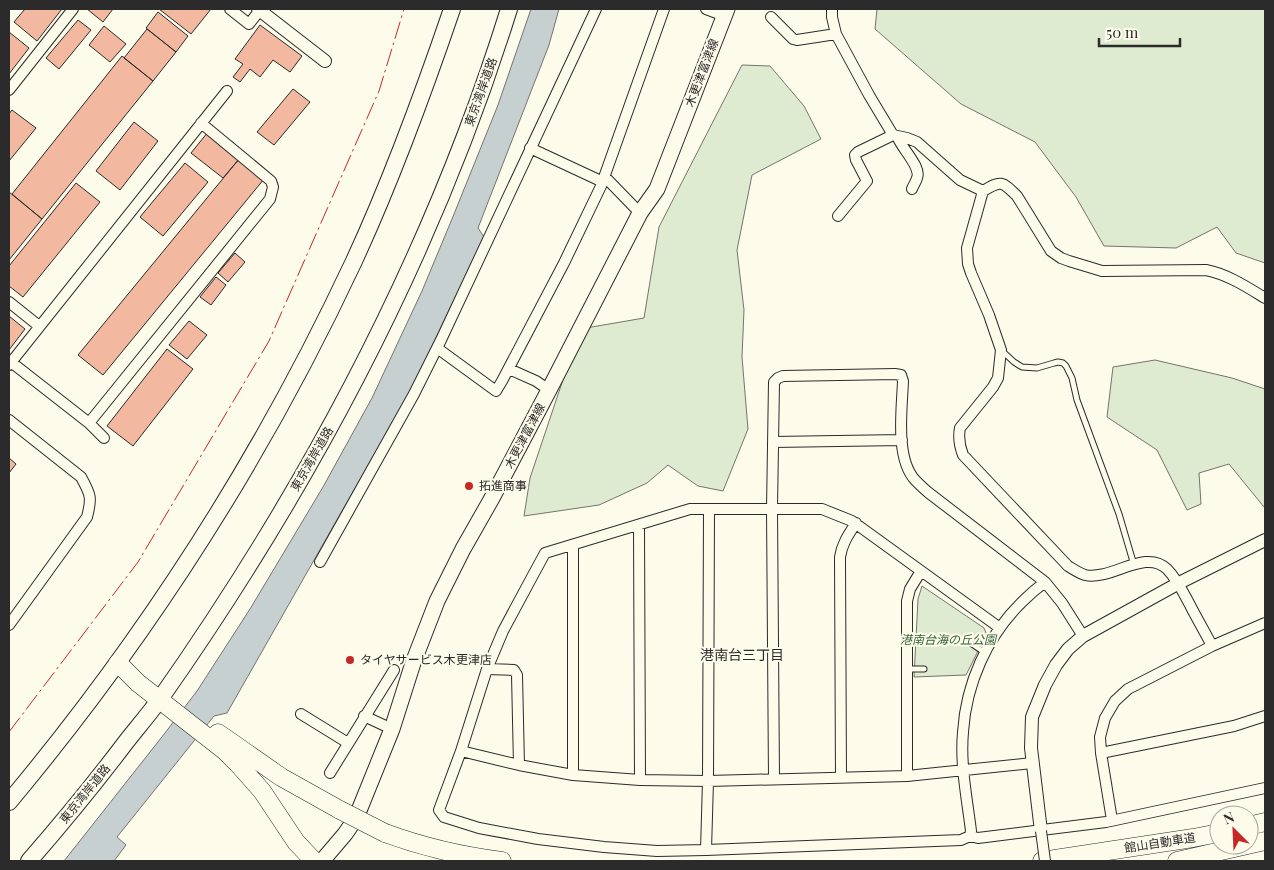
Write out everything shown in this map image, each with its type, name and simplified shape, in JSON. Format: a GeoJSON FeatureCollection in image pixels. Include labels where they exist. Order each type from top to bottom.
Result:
{"type":"FeatureCollection","features":[{"type":"Feature","properties":{"kind":"highway"},"geometry":{"type":"LineString","coordinates":[[9,802],[40,765],[118,663],[170,588],[248,465],[296,377],[357,253],[400,154],[452,9]]}},
{"type":"Feature","properties":{"kind":"highway","name":"東京湾岸道路"},"geometry":{"type":"LineString","coordinates":[[29,861],[76,806],[162,696],[248,567],[298,486],[346,400],[409,271],[436,209],[482,88],[509,9]]}},
{"type":"Feature","properties":{"kind":"highway"},"geometry":{"type":"LineString","coordinates":[[118,663],[138,683],[162,696],[214,736],[340,810],[385,833],[407,841],[436,850],[502,861]]}},
{"type":"Feature","properties":{"kind":"highway"},"geometry":{"type":"LineString","coordinates":[[214,736],[225,751],[253,780],[296,842],[314,861]]}},
{"type":"Feature","properties":{"kind":"highway","name":"館山自動車道"},"geometry":{"type":"LineString","coordinates":[[1043,861],[1209,835]]}},
{"type":"Feature","properties":{"kind":"highway","name":"館山自動車道"},"geometry":{"type":"LineString","coordinates":[[1177,861],[1265,841]]}},
{"type":"Feature","properties":{"kind":"main road","name":"木更津富津線"},"geometry":{"type":"LineString","coordinates":[[322,861],[356,818],[392,730],[413,663],[437,601],[640,213],[657,189],[726,12]]}},
{"type":"Feature","properties":{"kind":"street"},"geometry":{"type":"LineString","coordinates":[[9,90],[73,9]]}},
{"type":"Feature","properties":{"kind":"street"},"geometry":{"type":"LineString","coordinates":[[230,9],[249,24],[259,9],[325,61]]}},
{"type":"Feature","properties":{"kind":"street"},"geometry":{"type":"LineString","coordinates":[[320,562],[414,394],[437,348],[596,9]]}},
{"type":"Feature","properties":{"kind":"street"},"geometry":{"type":"LineString","coordinates":[[437,348],[496,391],[564,263],[604,180],[664,9]]}},
{"type":"Feature","properties":{"kind":"street"},"geometry":{"type":"LineString","coordinates":[[706,9],[726,12]]}},
{"type":"Feature","properties":{"kind":"street"},"geometry":{"type":"LineString","coordinates":[[832,9],[836,34],[869,95],[916,168],[918,177],[912,189]]}},
{"type":"Feature","properties":{"kind":"street"},"geometry":{"type":"LineString","coordinates":[[771,17],[793,39],[836,34]]}},
{"type":"Feature","properties":{"kind":"street"},"geometry":{"type":"LineString","coordinates":[[104,438],[89,424],[10,363],[227,91]]}},
{"type":"Feature","properties":{"kind":"street"},"geometry":{"type":"LineString","coordinates":[[89,424],[270,199],[273,187],[271,181],[201,123]]}},
{"type":"Feature","properties":{"kind":"street"},"geometry":{"type":"LineString","coordinates":[[838,216],[867,180],[856,160],[855,154],[895,136],[917,142],[960,180],[982,191]]}},
{"type":"Feature","properties":{"kind":"street"},"geometry":{"type":"LineString","coordinates":[[530,148],[604,180],[640,213]]}},
{"type":"Feature","properties":{"kind":"street"},"geometry":{"type":"LineString","coordinates":[[1212,646],[1179,583],[1166,568],[1148,561],[1100,575],[1086,575],[1077,572],[1068,566],[964,455],[959,446],[958,436],[960,428],[998,378],[1001,350],[968,264],[967,248],[982,191],[996,183],[1011,190],[1017,196],[1051,251],[1061,258],[1102,271],[1206,270],[1223,275],[1265,298]]}},
{"type":"Feature","properties":{"kind":"street"},"geometry":{"type":"LineString","coordinates":[[9,302],[39,326]]}},
{"type":"Feature","properties":{"kind":"street"},"geometry":{"type":"LineString","coordinates":[[509,369],[536,381],[549,390]]}},
{"type":"Feature","properties":{"kind":"street"},"geometry":{"type":"LineString","coordinates":[[774,779],[772,509],[774,382],[778,378],[784,376],[901,375],[903,382],[902,449],[905,462],[913,479],[1045,582],[1062,603],[1083,636]]}},
{"type":"Feature","properties":{"kind":"street"},"geometry":{"type":"LineString","coordinates":[[9,420],[81,477],[88,488],[91,501],[87,517],[9,625]]}},
{"type":"Feature","properties":{"kind":"street"},"geometry":{"type":"LineString","coordinates":[[773,442],[902,440]]}},
{"type":"Feature","properties":{"kind":"street"},"geometry":{"type":"LineString","coordinates":[[1000,628],[856,524],[822,509],[690,509],[545,553],[504,631],[488,669],[439,810],[444,817],[479,828],[538,839],[656,851],[706,850],[960,840],[970,836],[978,838],[1106,822],[1265,788]]}},
{"type":"Feature","properties":{"kind":"street"},"geometry":{"type":"LineString","coordinates":[[706,850],[708,780],[708,509]]}},
{"type":"Feature","properties":{"kind":"street"},"geometry":{"type":"LineString","coordinates":[[841,778],[840,557],[845,539],[856,524]]}},
{"type":"Feature","properties":{"kind":"street"},"geometry":{"type":"LineString","coordinates":[[639,525],[640,780]]}},
{"type":"Feature","properties":{"kind":"street"},"geometry":{"type":"LineString","coordinates":[[1043,861],[1032,763],[1032,717],[1045,685],[1056,665],[1083,636],[1179,583],[1265,540]]}},
{"type":"Feature","properties":{"kind":"street"},"geometry":{"type":"LineString","coordinates":[[573,546],[573,775]]}},
{"type":"Feature","properties":{"kind":"street"},"geometry":{"type":"LineString","coordinates":[[907,776],[907,601],[910,589],[921,571]]}},
{"type":"Feature","properties":{"kind":"street"},"geometry":{"type":"LineString","coordinates":[[970,836],[972,831],[964,771],[963,732],[966,706],[974,676],[984,652],[1000,628],[1021,602],[1045,582]]}},
{"type":"Feature","properties":{"kind":"street"},"geometry":{"type":"LineString","coordinates":[[1112,820],[1100,737],[1105,718],[1115,701],[1128,689],[1212,646],[1265,623]]}},
{"type":"Feature","properties":{"kind":"street"},"geometry":{"type":"LineString","coordinates":[[488,669],[514,670],[517,675],[519,765]]}},
{"type":"Feature","properties":{"kind":"street"},"geometry":{"type":"LineString","coordinates":[[330,774],[394,670]]}},
{"type":"Feature","properties":{"kind":"street"},"geometry":{"type":"LineString","coordinates":[[301,714],[348,742]]}},
{"type":"Feature","properties":{"kind":"street"},"geometry":{"type":"LineString","coordinates":[[364,716],[392,730]]}},
{"type":"Feature","properties":{"kind":"street"},"geometry":{"type":"LineString","coordinates":[[1101,753],[1234,726],[1265,716]]}},
{"type":"Feature","properties":{"kind":"street"},"geometry":{"type":"LineString","coordinates":[[461,751],[519,765],[573,775],[640,780],[907,776],[1032,763]]}},
{"type":"Feature","properties":{"kind":"lane"},"geometry":{"type":"LineString","coordinates":[[1001,350],[1014,362],[1022,366],[1037,368],[1054,362],[1063,363],[1066,366],[1072,378],[1077,400],[1119,514],[1134,565]]}},
{"type":"Feature","properties":{"kind":"lane"},"geometry":{"type":"LineString","coordinates":[[968,641],[984,652]]}},
{"type":"Feature","properties":{"kind":"lane"},"geometry":{"type":"LineString","coordinates":[[907,669],[924,669]]}},
{"type":"Feature","properties":{"kind":"green space"},"geometry":{"type":"Polygon","coordinates":[[[877,9],[1265,9],[1265,263],[1236,253],[1217,227],[1176,248],[1104,246],[1076,197],[1035,142],[961,104],[875,29],[877,9]]]}},
{"type":"Feature","properties":{"kind":"green space"},"geometry":{"type":"Polygon","coordinates":[[[742,65],[770,66],[804,106],[821,139],[752,175],[737,250],[744,310],[742,357],[748,429],[723,491],[698,486],[668,465],[647,483],[599,505],[524,516],[530,478],[580,329],[644,318],[659,227],[742,65]]]}},
{"type":"Feature","properties":{"kind":"green space"},"geometry":{"type":"Polygon","coordinates":[[[1155,360],[1232,378],[1265,389],[1265,507],[1229,464],[1199,473],[1201,504],[1187,510],[1157,450],[1107,417],[1113,367],[1155,360]]]}},
{"type":"Feature","properties":{"kind":"green space","name":"港南台海の丘公園"},"geometry":{"type":"Polygon","coordinates":[[[922,586],[984,628],[987,635],[966,675],[914,677],[918,599],[922,586]]]}},
{"type":"Feature","properties":{"kind":"shaded area"},"geometry":{"type":"Polygon","coordinates":[[[531,9],[559,9],[549,45],[478,228],[484,237],[412,388],[227,713],[214,716],[117,837],[126,845],[114,861],[64,861],[197,691],[250,609],[323,487],[372,398],[422,291],[452,219],[498,105],[531,9]]]}},
{"type":"Feature","properties":{"kind":"building"},"geometry":{"type":"Polygon","coordinates":[[[25,9],[62,9],[37,41],[14,22],[25,9]]]}},
{"type":"Feature","properties":{"kind":"building"},"geometry":{"type":"Polygon","coordinates":[[[87,9],[113,9],[103,22],[87,9]]]}},
{"type":"Feature","properties":{"kind":"building"},"geometry":{"type":"Polygon","coordinates":[[[159,9],[211,9],[191,34],[159,9]]]}},
{"type":"Feature","properties":{"kind":"building"},"geometry":{"type":"Polygon","coordinates":[[[158,12],[188,36],[176,52],[146,28],[158,12]]]}},
{"type":"Feature","properties":{"kind":"building"},"geometry":{"type":"Polygon","coordinates":[[[78,20],[91,30],[59,69],[46,58],[78,20]]]}},
{"type":"Feature","properties":{"kind":"building"},"geometry":{"type":"Polygon","coordinates":[[[260,25],[302,56],[290,72],[273,60],[260,77],[250,69],[240,82],[233,77],[243,64],[235,59],[260,25]]]}},
{"type":"Feature","properties":{"kind":"building"},"geometry":{"type":"Polygon","coordinates":[[[104,26],[126,44],[110,62],[89,45],[104,26]]]}},
{"type":"Feature","properties":{"kind":"building"},"geometry":{"type":"Polygon","coordinates":[[[147,29],[176,52],[153,81],[124,58],[147,29]]]}},
{"type":"Feature","properties":{"kind":"building"},"geometry":{"type":"Polygon","coordinates":[[[9,32],[29,48],[9,74],[9,32]]]}},
{"type":"Feature","properties":{"kind":"building"},"geometry":{"type":"Polygon","coordinates":[[[122,56],[153,81],[42,219],[12,194],[122,56]]]}},
{"type":"Feature","properties":{"kind":"building"},"geometry":{"type":"Polygon","coordinates":[[[293,89],[310,102],[274,145],[257,132],[293,89]]]}},
{"type":"Feature","properties":{"kind":"building"},"geometry":{"type":"Polygon","coordinates":[[[12,110],[36,128],[9,161],[9,114],[12,110]]]}},
{"type":"Feature","properties":{"kind":"building"},"geometry":{"type":"Polygon","coordinates":[[[134,122],[158,141],[120,190],[96,171],[134,122]]]}},
{"type":"Feature","properties":{"kind":"building"},"geometry":{"type":"Polygon","coordinates":[[[208,132],[240,158],[223,178],[191,153],[208,132]]]}},
{"type":"Feature","properties":{"kind":"building"},"geometry":{"type":"Polygon","coordinates":[[[239,159],[264,179],[103,375],[78,355],[239,159]]]}},
{"type":"Feature","properties":{"kind":"building"},"geometry":{"type":"Polygon","coordinates":[[[185,163],[208,182],[163,236],[140,217],[185,163]]]}},
{"type":"Feature","properties":{"kind":"building"},"geometry":{"type":"Polygon","coordinates":[[[76,183],[100,202],[23,297],[9,286],[9,266],[76,183]]]}},
{"type":"Feature","properties":{"kind":"building"},"geometry":{"type":"Polygon","coordinates":[[[9,192],[42,219],[9,260],[9,192]]]}},
{"type":"Feature","properties":{"kind":"building"},"geometry":{"type":"Polygon","coordinates":[[[235,253],[245,262],[228,282],[218,273],[235,253]]]}},
{"type":"Feature","properties":{"kind":"building"},"geometry":{"type":"Polygon","coordinates":[[[216,277],[226,285],[211,305],[200,297],[216,277]]]}},
{"type":"Feature","properties":{"kind":"building"},"geometry":{"type":"Polygon","coordinates":[[[9,316],[25,329],[9,350],[9,316]]]}},
{"type":"Feature","properties":{"kind":"building"},"geometry":{"type":"Polygon","coordinates":[[[189,321],[207,335],[187,359],[169,345],[189,321]]]}},
{"type":"Feature","properties":{"kind":"building"},"geometry":{"type":"Polygon","coordinates":[[[167,349],[193,369],[133,446],[107,426],[167,349]]]}},
{"type":"Feature","properties":{"kind":"building"},"geometry":{"type":"Polygon","coordinates":[[[9,458],[16,464],[9,473],[9,458]]]}},
{"type":"Feature","properties":{"kind":"power"},"geometry":{"type":"LineString","coordinates":[[9,732],[138,562],[269,341],[379,91],[404,9]]}},
{"type":"Feature","properties":{"kind":"place","name":"拓進商事"},"geometry":{"type":"Point","coordinates":[469,486]}},
{"type":"Feature","properties":{"kind":"place","name":"タイヤサービス木更津店"},"geometry":{"type":"Point","coordinates":[350,660]}},
{"type":"Feature","properties":{"kind":"district","name":"港南台三丁目"},"geometry":{"type":"Point","coordinates":[742,655]}}]}
